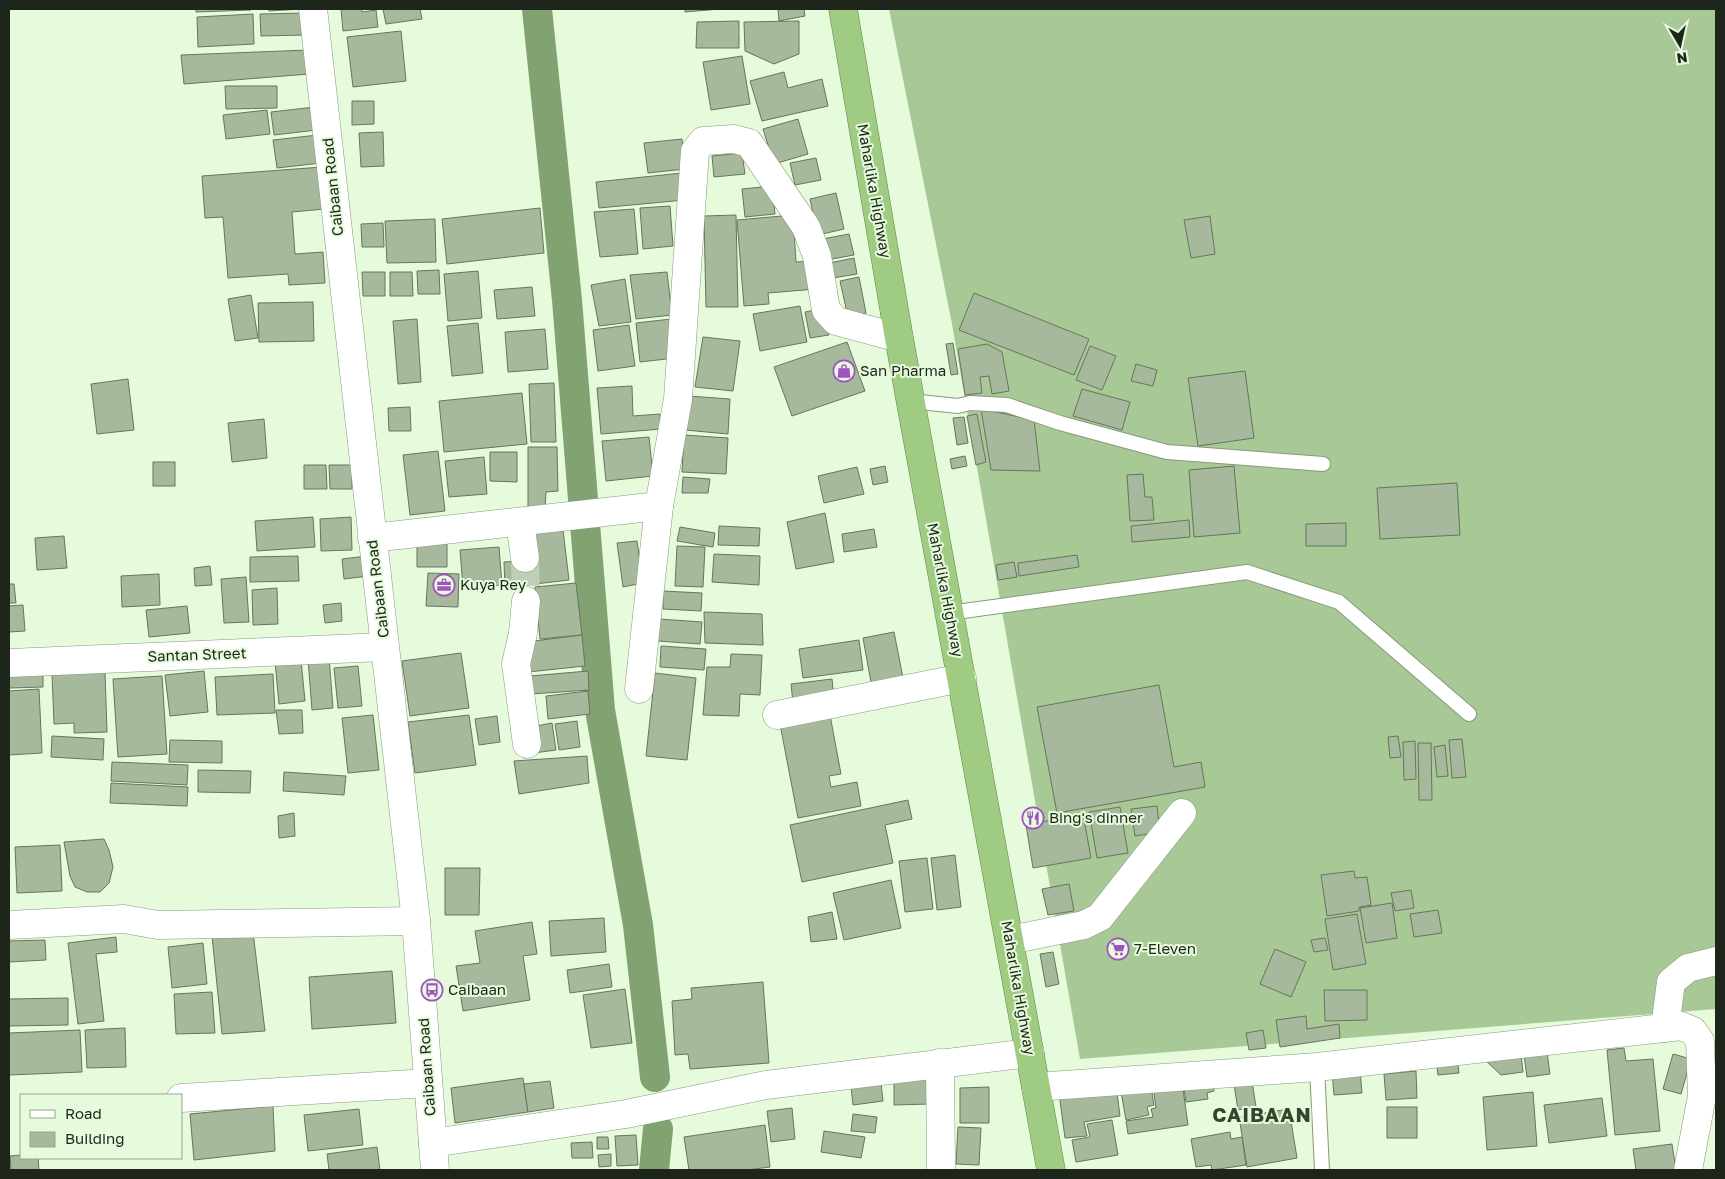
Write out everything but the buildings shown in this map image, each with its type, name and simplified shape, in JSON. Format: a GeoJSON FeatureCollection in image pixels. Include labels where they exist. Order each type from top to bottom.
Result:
{"type":"FeatureCollection","features":[{"type":"Feature","properties":{"kind":"highway","name":"Maharlika Highway"},"geometry":{"type":"LineString","coordinates":[[843,9],[910,401],[1051,1170]]}},
{"type":"Feature","properties":{"kind":"street","name":"Caibaan Road"},"geometry":{"type":"LineString","coordinates":[[313,9],[416,921],[435,1170]]}},
{"type":"Feature","properties":{"kind":"street"},"geometry":{"type":"LineString","coordinates":[[639,689],[659,506],[678,399],[695,151],[703,141],[734,138],[748,143],[806,228],[817,256],[826,310],[836,322],[899,338]]}},
{"type":"Feature","properties":{"kind":"street"},"geometry":{"type":"LineString","coordinates":[[372,538],[659,506]]}},
{"type":"Feature","properties":{"kind":"street"},"geometry":{"type":"LineString","coordinates":[[520,522],[525,558]]}},
{"type":"Feature","properties":{"kind":"street"},"geometry":{"type":"LineString","coordinates":[[526,601],[523,633],[516,664],[526,744]]}},
{"type":"Feature","properties":{"kind":"street","name":"Santan Street"},"geometry":{"type":"LineString","coordinates":[[9,663],[384,647]]}},
{"type":"Feature","properties":{"kind":"street"},"geometry":{"type":"LineString","coordinates":[[777,715],[962,678]]}},
{"type":"Feature","properties":{"kind":"street"},"geometry":{"type":"LineString","coordinates":[[1010,940],[1084,925],[1100,917],[1182,813]]}},
{"type":"Feature","properties":{"kind":"street"},"geometry":{"type":"LineString","coordinates":[[9,925],[124,919],[158,925],[416,921]]}},
{"type":"Feature","properties":{"kind":"street"},"geometry":{"type":"LineString","coordinates":[[1665,1028],[1671,982],[1688,968],[1716,961]]}},
{"type":"Feature","properties":{"kind":"street"},"geometry":{"type":"LineString","coordinates":[[1036,1087],[1317,1067],[1681,1026],[1693,1031],[1700,1041],[1709,1095],[1688,1170]]}},
{"type":"Feature","properties":{"kind":"street"},"geometry":{"type":"LineString","coordinates":[[433,1143],[626,1114],[766,1085],[1030,1053]]}},
{"type":"Feature","properties":{"kind":"street"},"geometry":{"type":"LineString","coordinates":[[940,1063],[941,1170]]}},
{"type":"Feature","properties":{"kind":"street"},"geometry":{"type":"LineString","coordinates":[[182,1098],[428,1083]]}},
{"type":"Feature","properties":{"kind":"lane"},"geometry":{"type":"LineString","coordinates":[[910,401],[958,406],[970,403],[1007,405],[1060,423],[1167,452],[1323,464]]}},
{"type":"Feature","properties":{"kind":"lane"},"geometry":{"type":"LineString","coordinates":[[949,613],[1247,572],[1339,602],[1469,714]]}},
{"type":"Feature","properties":{"kind":"lane"},"geometry":{"type":"LineString","coordinates":[[1317,1067],[1322,1170]]}},
{"type":"Feature","properties":{"kind":"green space"},"geometry":{"type":"Polygon","coordinates":[[[889,9],[1716,9],[1716,1009],[1080,1059],[952,324],[889,9]]]}},
{"type":"Feature","properties":{"kind":"waterway"},"geometry":{"type":"LineString","coordinates":[[537,9],[567,300],[600,710],[638,925],[655,1077]]}},
{"type":"Feature","properties":{"kind":"waterway"},"geometry":{"type":"LineString","coordinates":[[654,1170],[658,1129]]}},
{"type":"Feature","properties":{"kind":"tunnel"},"geometry":{"type":"LineString","coordinates":[[525,558],[526,601]]}},
{"type":"Feature","properties":{"kind":"place","name":"San Pharma"},"geometry":{"type":"Point","coordinates":[844,371]}},
{"type":"Feature","properties":{"kind":"place","name":"Kuya Rey"},"geometry":{"type":"Point","coordinates":[444,585]}},
{"type":"Feature","properties":{"kind":"place","name":"Bing's dinner"},"geometry":{"type":"Point","coordinates":[1033,818]}},
{"type":"Feature","properties":{"kind":"place","name":"7-Eleven"},"geometry":{"type":"Point","coordinates":[1118,949]}},
{"type":"Feature","properties":{"kind":"place","name":"Caibaan"},"geometry":{"type":"Point","coordinates":[432,990]}},
{"type":"Feature","properties":{"kind":"district","name":"CAIBAAN"},"geometry":{"type":"Point","coordinates":[1262,1115]}}]}
